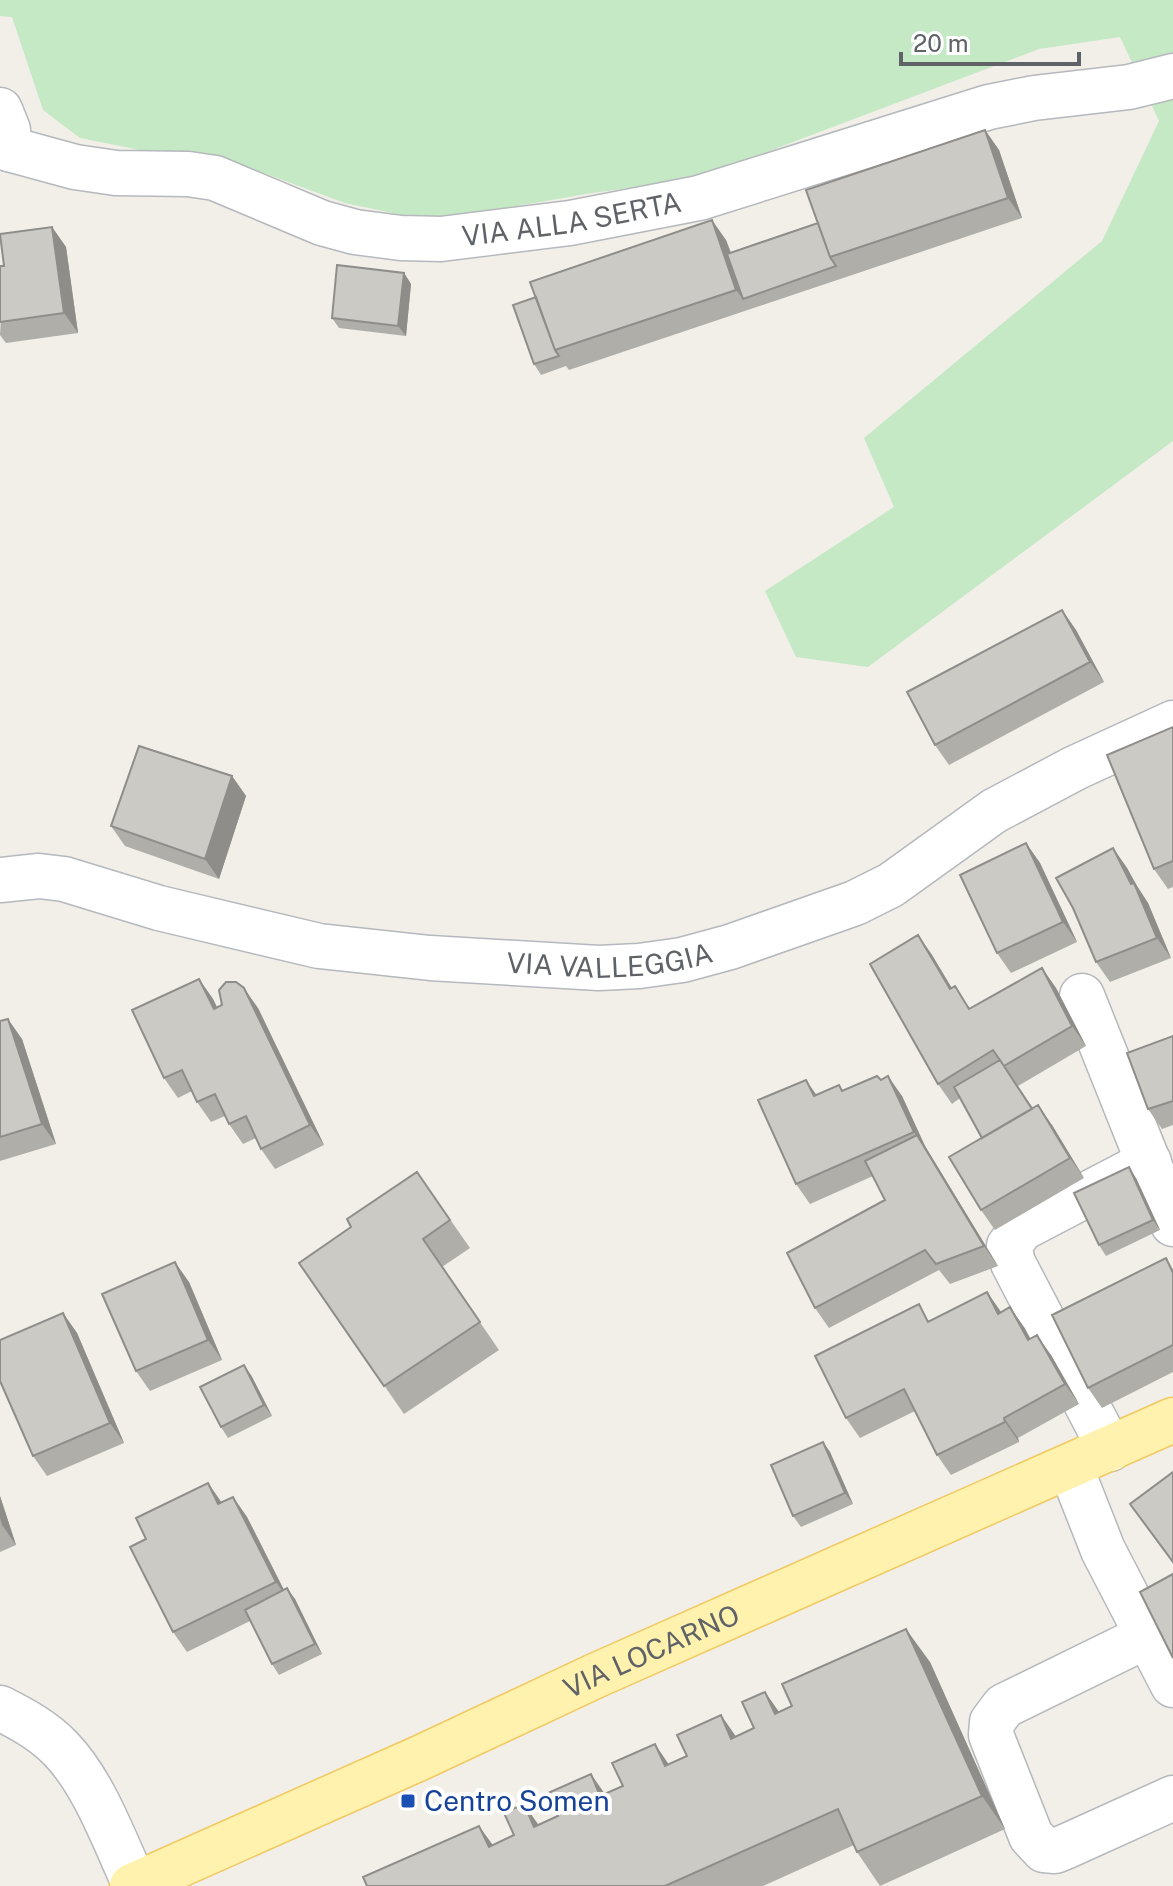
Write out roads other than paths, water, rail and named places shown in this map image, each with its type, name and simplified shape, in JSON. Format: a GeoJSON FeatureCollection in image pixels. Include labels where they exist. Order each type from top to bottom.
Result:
{"type":"FeatureCollection","features":[{"type":"Feature","properties":{"kind":"main road","name":"VIA LOCARNO"},"geometry":{"type":"LineString","coordinates":[[153,1882],[597,1675],[1173,1420]]}},
{"type":"Feature","properties":{"kind":"street","name":"VIA ALLA SERTA"},"geometry":{"type":"LineString","coordinates":[[3,140],[75,167],[116,173],[188,174],[215,178],[322,223],[355,232],[441,239],[570,223],[699,198],[989,107],[1034,98],[1129,87],[1173,76]]}},
{"type":"Feature","properties":{"kind":"street","name":"VIA VALLEGGIA"},"geometry":{"type":"LineString","coordinates":[[0,880],[39,876],[64,879],[159,908],[319,946],[430,958],[599,968],[654,964],[730,947],[855,903],[891,885],[994,811],[1075,768],[1173,723]]}},
{"type":"Feature","properties":{"kind":"street"},"geometry":{"type":"LineString","coordinates":[[1082,996],[1173,1224]]}},
{"type":"Feature","properties":{"kind":"street"},"geometry":{"type":"LineString","coordinates":[[1110,1449],[1013,1263],[1009,1246],[1021,1229],[1149,1162]]}},
{"type":"Feature","properties":{"kind":"street"},"geometry":{"type":"LineString","coordinates":[[1070,1466],[1103,1550],[1173,1685]]}},
{"type":"Feature","properties":{"kind":"street"},"geometry":{"type":"LineString","coordinates":[[1147,1636],[1004,1706],[992,1722],[991,1735],[1031,1836],[1044,1850],[1055,1851],[1173,1798]]}},
{"type":"Feature","properties":{"kind":"street"},"geometry":{"type":"LineString","coordinates":[[0,1708],[43,1733],[61,1749],[153,1882]]}},
{"type":"Feature","properties":{"kind":"place","name":"Centro Somen"},"geometry":{"type":"Point","coordinates":[408,1801]}}]}
